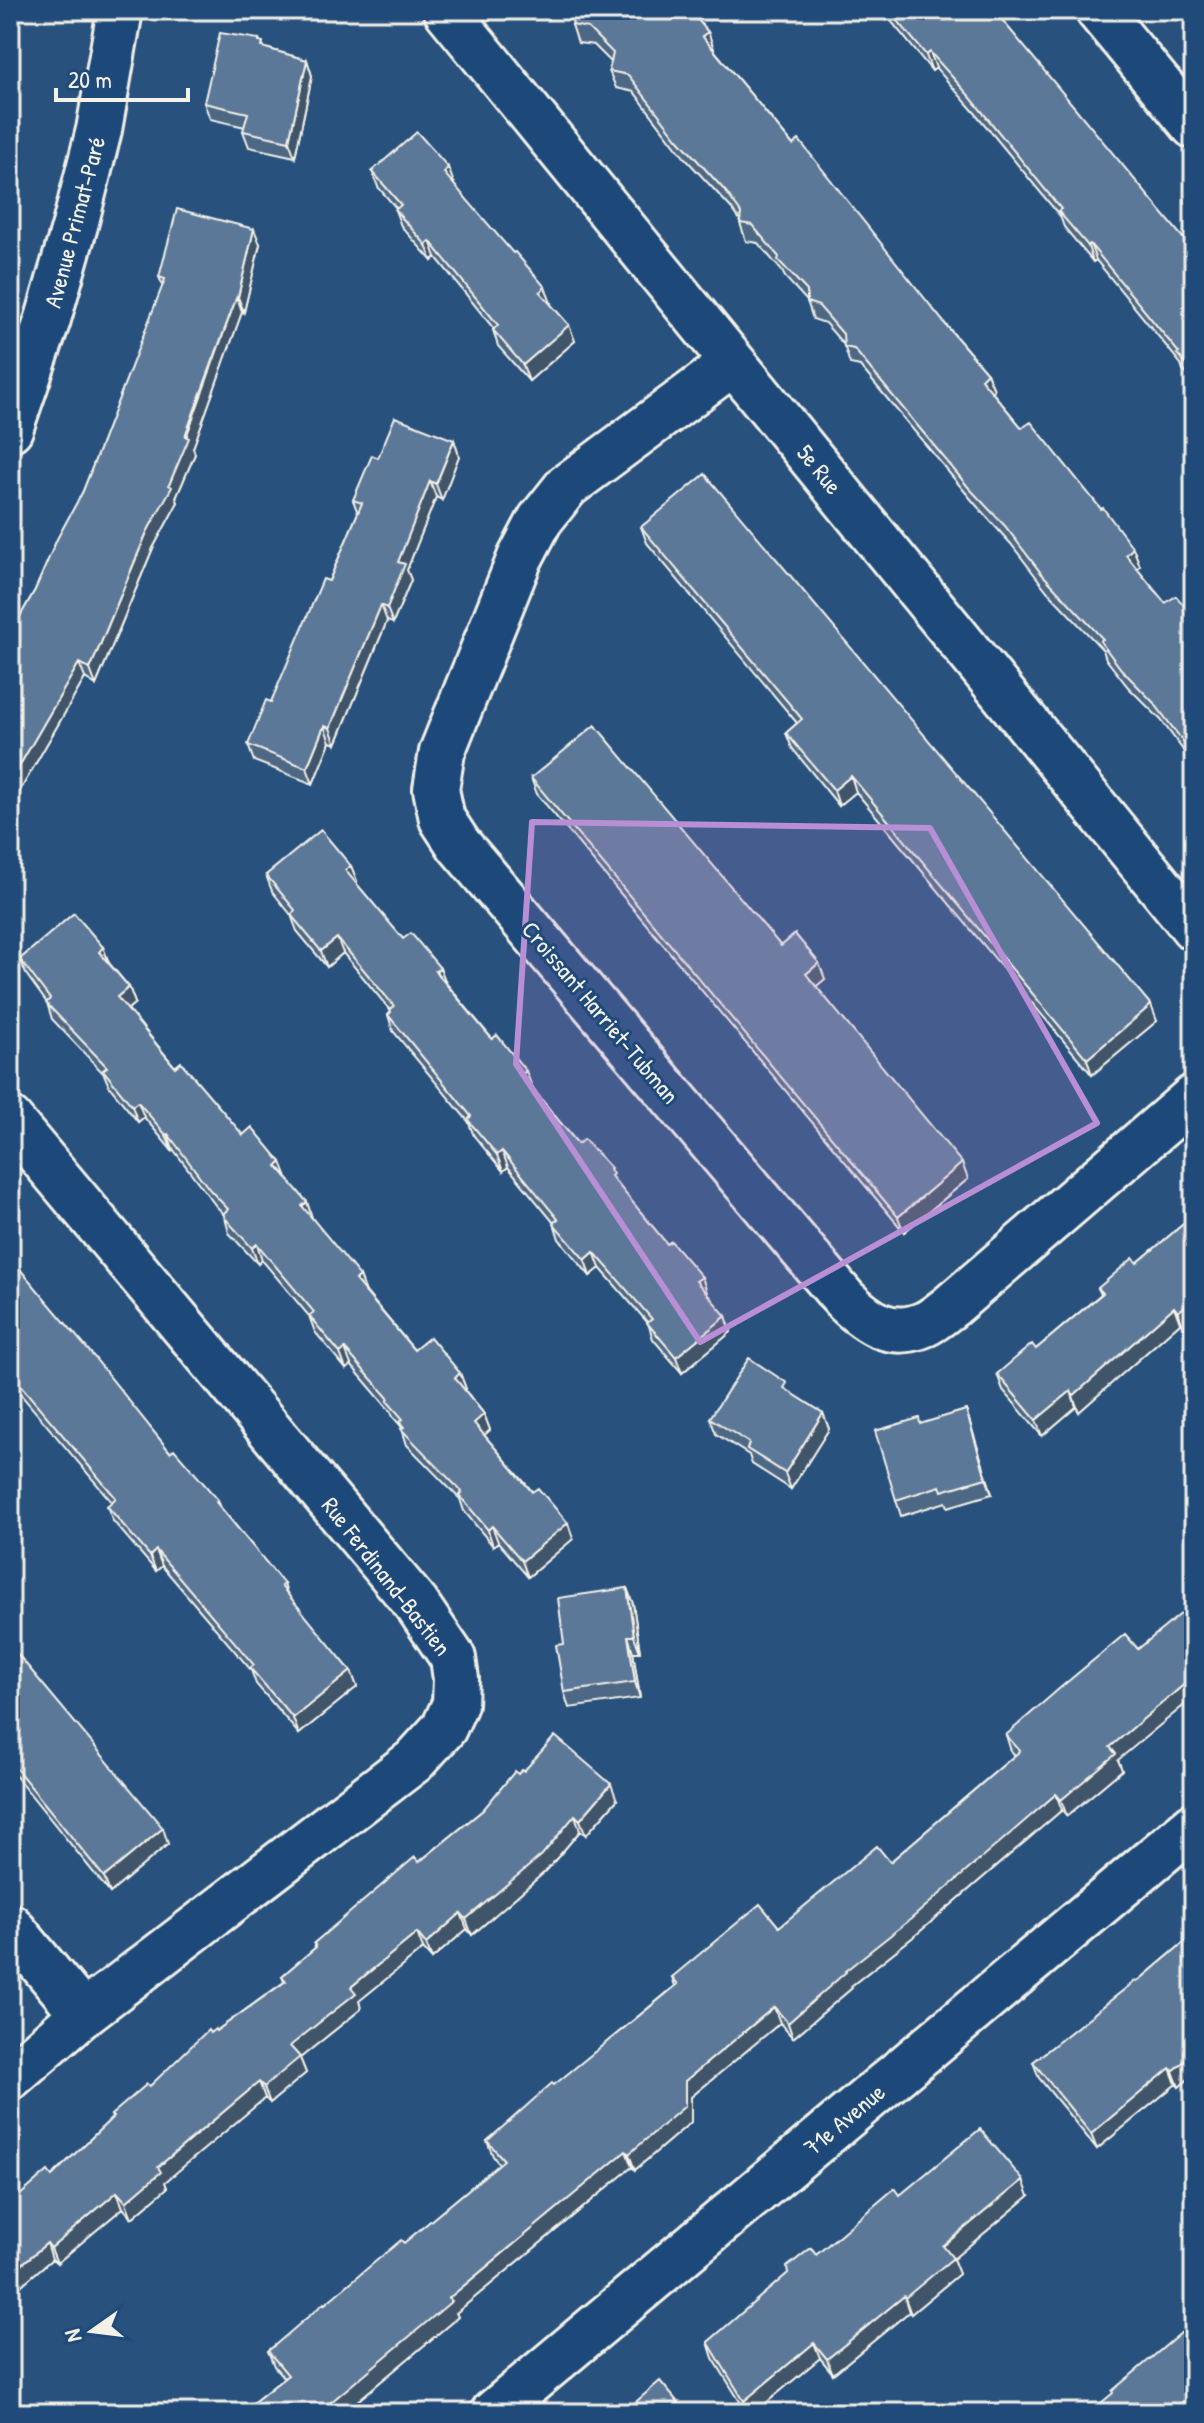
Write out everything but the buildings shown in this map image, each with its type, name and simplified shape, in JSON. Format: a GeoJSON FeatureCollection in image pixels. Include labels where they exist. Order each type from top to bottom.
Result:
{"type":"FeatureCollection","features":[{"type":"Feature","properties":{"kind":"street","name":"Avenue Primat-Paré"},"geometry":{"type":"LineString","coordinates":[[10,429],[48,319],[75,225],[99,130],[120,10]]}},
{"type":"Feature","properties":{"kind":"street","name":"5e Rue"},"geometry":{"type":"LineString","coordinates":[[446,10],[1194,928]]}},
{"type":"Feature","properties":{"kind":"street"},"geometry":{"type":"LineString","coordinates":[[1098,10],[1194,126]]}},
{"type":"Feature","properties":{"kind":"street","name":"Croissant Harriet-Tubman"},"geometry":{"type":"LineString","coordinates":[[733,363],[567,486],[540,520],[520,558],[442,752],[436,789],[442,819],[459,845],[845,1300],[866,1320],[894,1331],[924,1325],[951,1306],[1194,1097]]}},
{"type":"Feature","properties":{"kind":"street","name":"Rue Ferdinand-Bastien"},"geometry":{"type":"LineString","coordinates":[[10,1120],[417,1605],[453,1658],[456,1679],[455,1704],[444,1728],[414,1761],[83,2014],[10,2077]]}},
{"type":"Feature","properties":{"kind":"street","name":"71e Avenue"},"geometry":{"type":"LineString","coordinates":[[493,2413],[1194,1825]]}},
{"type":"Feature","properties":{"kind":"street"},"geometry":{"type":"LineString","coordinates":[[10,1926],[83,2014]]}},
{"type":"Feature","properties":{"kind":"highlighted area"},"geometry":{"type":"Polygon","coordinates":[[[532,822],[930,828],[1097,1123],[700,1342],[516,1064],[532,822]]]}}]}
